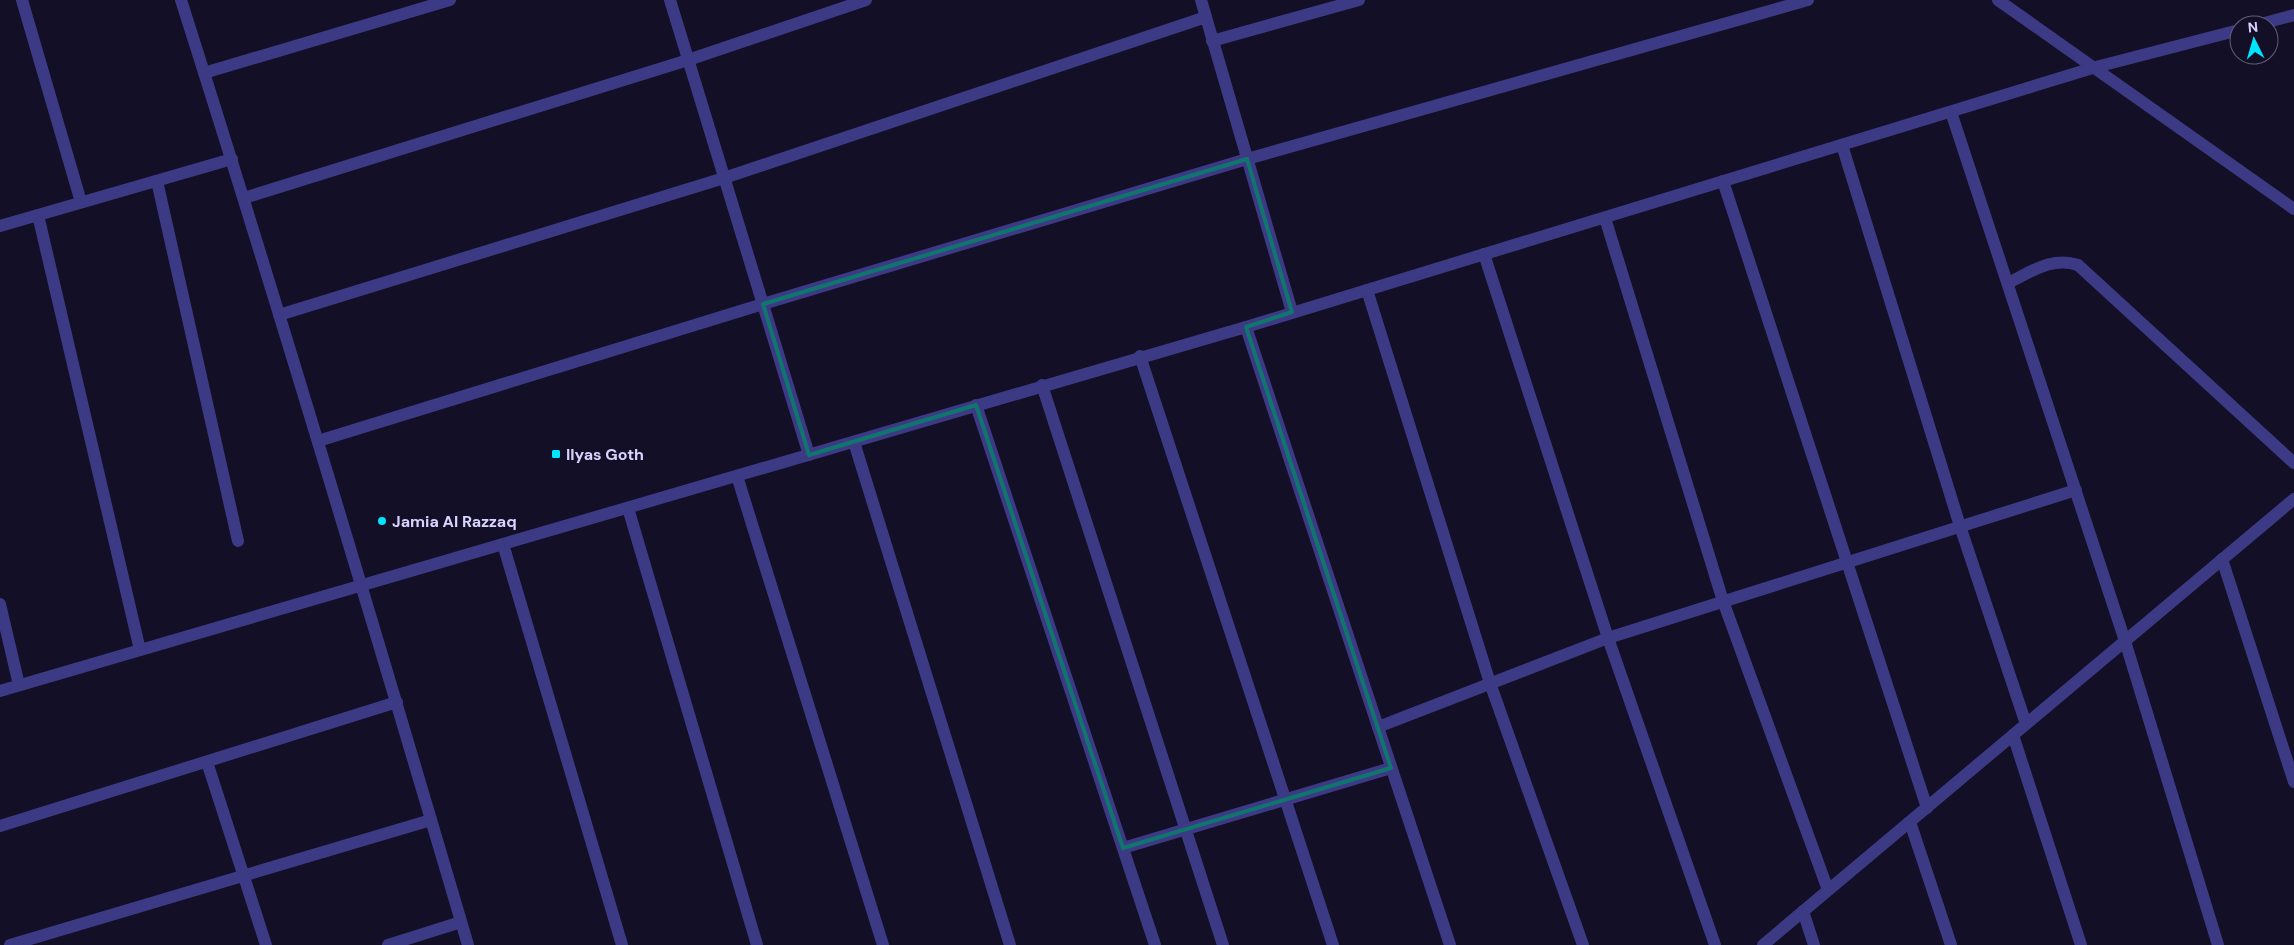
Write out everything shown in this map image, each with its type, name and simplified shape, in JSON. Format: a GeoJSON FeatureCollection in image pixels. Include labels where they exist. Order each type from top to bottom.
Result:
{"type":"FeatureCollection","features":[{"type":"Feature","properties":{"kind":"street"},"geometry":{"type":"LineString","coordinates":[[22,0],[81,202]]}},
{"type":"Feature","properties":{"kind":"street"},"geometry":{"type":"LineString","coordinates":[[181,0],[232,159],[362,585],[468,945]]}},
{"type":"Feature","properties":{"kind":"street"},"geometry":{"type":"LineString","coordinates":[[204,73],[450,0]]}},
{"type":"Feature","properties":{"kind":"street"},"geometry":{"type":"LineString","coordinates":[[670,0],[809,455]]}},
{"type":"Feature","properties":{"kind":"street"},"geometry":{"type":"LineString","coordinates":[[244,198],[688,60],[866,0]]}},
{"type":"Feature","properties":{"kind":"street"},"geometry":{"type":"LineString","coordinates":[[1201,0],[1292,312]]}},
{"type":"Feature","properties":{"kind":"street"},"geometry":{"type":"LineString","coordinates":[[1212,41],[1359,0]]}},
{"type":"Feature","properties":{"kind":"street"},"geometry":{"type":"LineString","coordinates":[[318,441],[763,304],[1247,159],[1808,0]]}},
{"type":"Feature","properties":{"kind":"street"},"geometry":{"type":"LineString","coordinates":[[1998,0],[2294,209]]}},
{"type":"Feature","properties":{"kind":"street"},"geometry":{"type":"LineString","coordinates":[[2279,19],[2294,15]]}},
{"type":"Feature","properties":{"kind":"street"},"geometry":{"type":"LineString","coordinates":[[279,315],[724,178],[1206,17]]}},
{"type":"Feature","properties":{"kind":"street"},"geometry":{"type":"LineString","coordinates":[[0,691],[854,442],[1140,356],[1246,327],[2096,68],[2229,33]]}},
{"type":"Feature","properties":{"kind":"street"},"geometry":{"type":"LineString","coordinates":[[1951,112],[2125,641],[2218,945]]}},
{"type":"Feature","properties":{"kind":"street"},"geometry":{"type":"LineString","coordinates":[[1842,145],[1960,526],[2026,724]]}},
{"type":"Feature","properties":{"kind":"street"},"geometry":{"type":"LineString","coordinates":[[0,226],[232,159]]}},
{"type":"Feature","properties":{"kind":"street"},"geometry":{"type":"LineString","coordinates":[[157,181],[238,540]]}},
{"type":"Feature","properties":{"kind":"street"},"geometry":{"type":"LineString","coordinates":[[1723,182],[1845,563],[1927,808]]}},
{"type":"Feature","properties":{"kind":"street"},"geometry":{"type":"LineString","coordinates":[[38,215],[140,650]]}},
{"type":"Feature","properties":{"kind":"street"},"geometry":{"type":"LineString","coordinates":[[1605,218],[1723,601],[1828,890]]}},
{"type":"Feature","properties":{"kind":"street"},"geometry":{"type":"LineString","coordinates":[[1484,254],[1608,638],[1715,945]]}},
{"type":"Feature","properties":{"kind":"street"},"geometry":{"type":"LineString","coordinates":[[2008,283],[2053,262],[2066,260],[2078,265],[2294,462]]}},
{"type":"Feature","properties":{"kind":"street"},"geometry":{"type":"LineString","coordinates":[[1367,290],[1490,683],[1583,945]]}},
{"type":"Feature","properties":{"kind":"street"},"geometry":{"type":"LineString","coordinates":[[1246,327],[1450,945]]}},
{"type":"Feature","properties":{"kind":"street"},"geometry":{"type":"LineString","coordinates":[[1140,356],[1332,945]]}},
{"type":"Feature","properties":{"kind":"street"},"geometry":{"type":"LineString","coordinates":[[1042,385],[1223,945]]}},
{"type":"Feature","properties":{"kind":"street"},"geometry":{"type":"LineString","coordinates":[[976,405],[1155,945]]}},
{"type":"Feature","properties":{"kind":"street"},"geometry":{"type":"LineString","coordinates":[[854,442],[1010,945]]}},
{"type":"Feature","properties":{"kind":"street"},"geometry":{"type":"LineString","coordinates":[[737,476],[883,945]]}},
{"type":"Feature","properties":{"kind":"street"},"geometry":{"type":"LineString","coordinates":[[1378,727],[1608,638],[2076,490]]}},
{"type":"Feature","properties":{"kind":"street"},"geometry":{"type":"LineString","coordinates":[[1763,945],[2294,499]]}},
{"type":"Feature","properties":{"kind":"street"},"geometry":{"type":"LineString","coordinates":[[628,508],[757,945]]}},
{"type":"Feature","properties":{"kind":"street"},"geometry":{"type":"LineString","coordinates":[[502,544],[622,945]]}},
{"type":"Feature","properties":{"kind":"street"},"geometry":{"type":"LineString","coordinates":[[2222,559],[2294,782]]}},
{"type":"Feature","properties":{"kind":"street"},"geometry":{"type":"LineString","coordinates":[[0,604],[19,685]]}},
{"type":"Feature","properties":{"kind":"street"},"geometry":{"type":"LineString","coordinates":[[0,826],[397,702]]}},
{"type":"Feature","properties":{"kind":"street"},"geometry":{"type":"LineString","coordinates":[[2012,735],[2081,945]]}},
{"type":"Feature","properties":{"kind":"street"},"geometry":{"type":"LineString","coordinates":[[207,762],[266,945]]}},
{"type":"Feature","properties":{"kind":"street"},"geometry":{"type":"LineString","coordinates":[[1123,848],[1391,768]]}},
{"type":"Feature","properties":{"kind":"street"},"geometry":{"type":"LineString","coordinates":[[10,945],[431,820]]}},
{"type":"Feature","properties":{"kind":"street"},"geometry":{"type":"LineString","coordinates":[[1910,822],[1950,945]]}},
{"type":"Feature","properties":{"kind":"street"},"geometry":{"type":"LineString","coordinates":[[1804,911],[1814,945]]}},
{"type":"Feature","properties":{"kind":"street"},"geometry":{"type":"LineString","coordinates":[[388,945],[461,922]]}},
{"type":"Feature","properties":{"kind":"highlighted area"},"geometry":{"type":"Polygon","coordinates":[[[1247,159],[1292,312],[1246,327],[1391,768],[1123,848],[976,405],[809,455],[763,304],[1247,159]]]}},
{"type":"Feature","properties":{"kind":"place","name":"Ilyas Goth"},"geometry":{"type":"Point","coordinates":[556,454]}},
{"type":"Feature","properties":{"kind":"place","name":"Jamia Al Razzaq"},"geometry":{"type":"Point","coordinates":[382,521]}}]}
